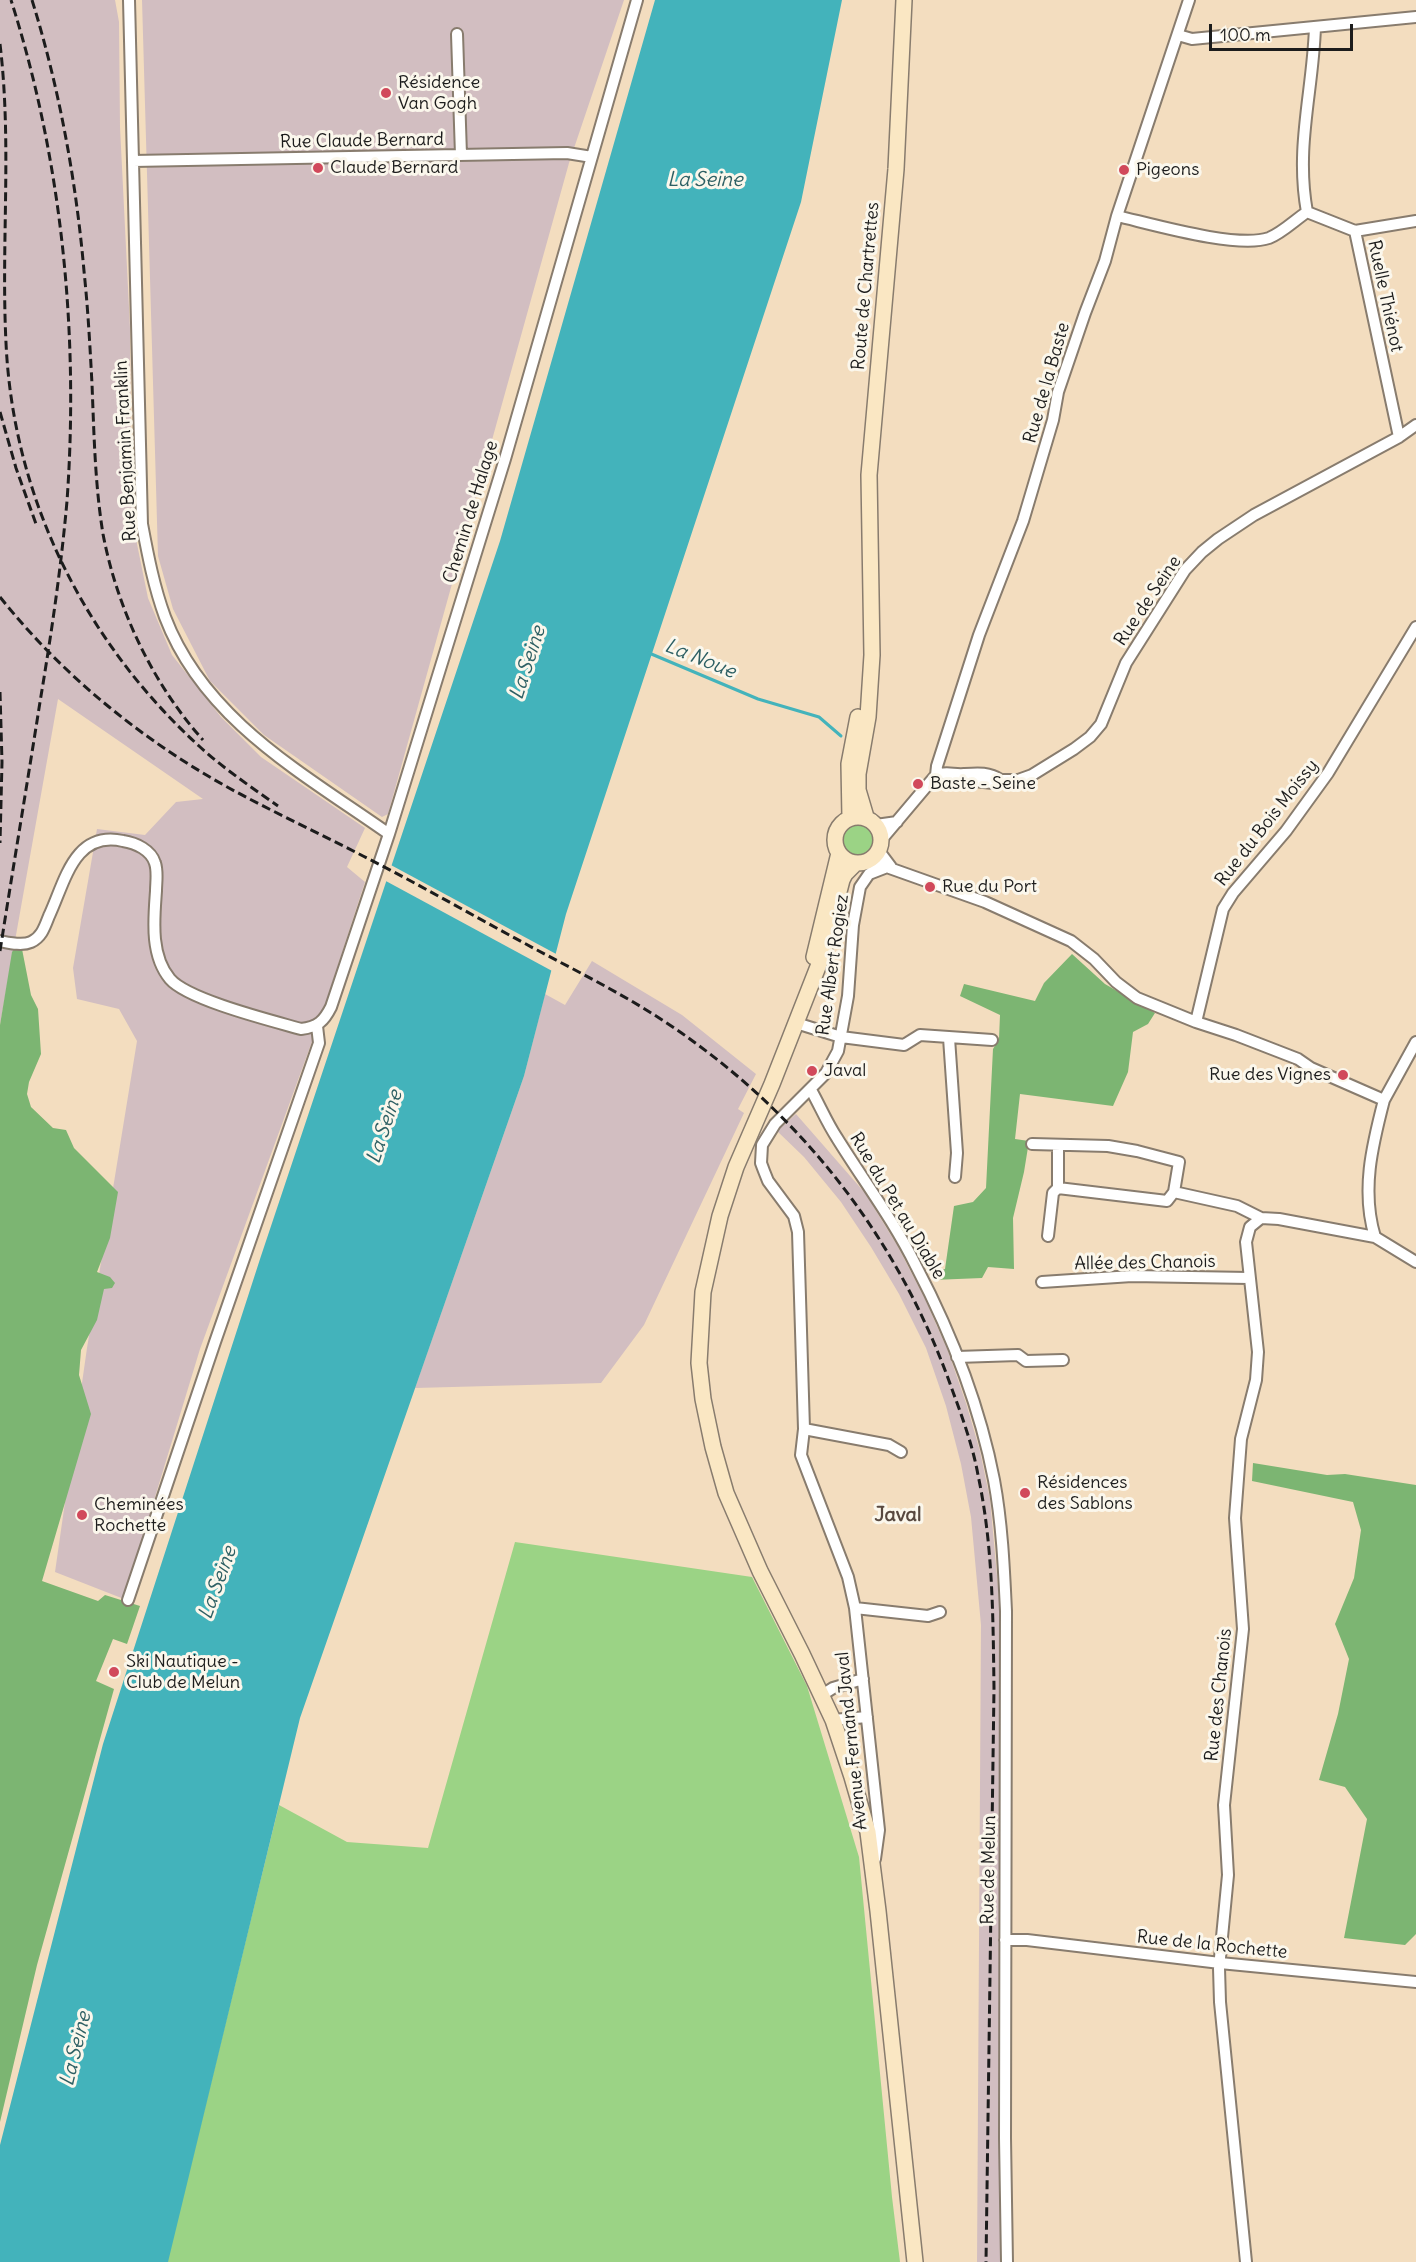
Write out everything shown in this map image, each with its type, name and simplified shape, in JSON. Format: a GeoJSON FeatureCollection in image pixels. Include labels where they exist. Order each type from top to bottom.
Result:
{"type":"FeatureCollection","features":[{"type":"Feature","properties":{"kind":"main road","name":"Route de Chartrettes"},"geometry":{"type":"LineString","coordinates":[[876,833],[858,790],[858,774],[868,717],[872,655],[869,475],[896,169],[904,0]]}},
{"type":"Feature","properties":{"kind":"main road","name":"Route de Chartrettes"},"geometry":{"type":"LineString","coordinates":[[850,818],[849,764],[858,722],[869,576]]}},
{"type":"Feature","properties":{"kind":"main road"},"geometry":{"type":"LineString","coordinates":[[813,978],[818,933],[839,853],[835,840],[836,833],[839,826],[855,816],[876,833],[875,856],[860,863],[845,874],[842,880],[828,936],[813,978],[728,1190],[712,1245],[703,1292],[699,1363],[703,1399],[713,1448],[726,1493],[755,1560],[833,1720],[865,1821],[874,1871],[915,2262]]}},
{"type":"Feature","properties":{"kind":"main road"},"geometry":{"type":"LineString","coordinates":[[839,853],[849,861],[860,863]]}},
{"type":"Feature","properties":{"kind":"street","name":"Rue Benjamin Franklin"},"geometry":{"type":"LineString","coordinates":[[129,0],[142,524],[149,564],[166,619],[192,669],[207,690],[236,722],[269,750],[389,834]]}},
{"type":"Feature","properties":{"kind":"street","name":"Chemin de Halage"},"geometry":{"type":"LineString","coordinates":[[317,1026],[325,1020],[331,1006],[389,834],[508,449],[637,0]]}},
{"type":"Feature","properties":{"kind":"street","name":"Rue de la Baste"},"geometry":{"type":"LineString","coordinates":[[936,775],[979,635],[1023,521],[1053,420],[1058,392],[1105,261],[1189,0]]}},
{"type":"Feature","properties":{"kind":"street"},"geometry":{"type":"LineString","coordinates":[[1178,35],[1192,39],[1416,17]]}},
{"type":"Feature","properties":{"kind":"street"},"geometry":{"type":"LineString","coordinates":[[1307,212],[1302,139],[1315,27]]}},
{"type":"Feature","properties":{"kind":"street"},"geometry":{"type":"LineString","coordinates":[[457,34],[461,155]]}},
{"type":"Feature","properties":{"kind":"street","name":"Rue Claude Bernard"},"geometry":{"type":"LineString","coordinates":[[133,161],[567,153],[592,157]]}},
{"type":"Feature","properties":{"kind":"street"},"geometry":{"type":"LineString","coordinates":[[1118,216],[1226,240],[1254,241],[1270,237],[1307,212]]}},
{"type":"Feature","properties":{"kind":"street"},"geometry":{"type":"LineString","coordinates":[[1307,212],[1355,231],[1416,221]]}},
{"type":"Feature","properties":{"kind":"street","name":"Ruelle Thiénot"},"geometry":{"type":"LineString","coordinates":[[1355,231],[1399,437]]}},
{"type":"Feature","properties":{"kind":"street","name":"Rue de Seine"},"geometry":{"type":"LineString","coordinates":[[936,775],[947,772],[963,775],[974,781],[993,783],[1001,780],[1018,780],[1032,775],[1074,749],[1099,728],[1126,663],[1185,570],[1210,546],[1254,515],[1399,437],[1416,425]]}},
{"type":"Feature","properties":{"kind":"street","name":"Rue du Bois Moissy"},"geometry":{"type":"LineString","coordinates":[[1196,1022],[1223,909],[1233,893],[1286,831],[1328,773],[1416,627]]}},
{"type":"Feature","properties":{"kind":"street"},"geometry":{"type":"LineString","coordinates":[[890,868],[884,861],[876,833],[897,822],[936,775]]}},
{"type":"Feature","properties":{"kind":"street"},"geometry":{"type":"LineString","coordinates":[[0,941],[27,944],[40,935],[72,865],[84,848],[104,840],[125,841],[143,848],[155,863],[156,945],[159,959],[170,979],[186,991],[208,1000],[302,1029],[317,1026],[319,1044],[219,1331],[129,1600]]}},
{"type":"Feature","properties":{"kind":"street"},"geometry":{"type":"LineString","coordinates":[[860,863],[874,863],[985,902],[1071,941],[1137,998],[1298,1059],[1311,1068],[1384,1100]]}},
{"type":"Feature","properties":{"kind":"street","name":"Rue Albert Rogiez"},"geometry":{"type":"LineString","coordinates":[[804,1404],[798,1232],[794,1216],[768,1181],[761,1163],[762,1145],[770,1131],[826,1073],[834,1059],[841,1037],[848,996],[857,900],[864,879],[869,874],[890,868]]}},
{"type":"Feature","properties":{"kind":"street"},"geometry":{"type":"LineString","coordinates":[[796,1023],[841,1037],[904,1046],[920,1035],[992,1040]]}},
{"type":"Feature","properties":{"kind":"street"},"geometry":{"type":"LineString","coordinates":[[949,1038],[957,1153],[955,1177]]}},
{"type":"Feature","properties":{"kind":"street"},"geometry":{"type":"LineString","coordinates":[[1375,1237],[1370,1220],[1367,1191],[1371,1157],[1384,1100],[1416,1042]]}},
{"type":"Feature","properties":{"kind":"street","name":"Rue du Pet au Diable"},"geometry":{"type":"LineString","coordinates":[[811,1090],[835,1135],[916,1264],[957,1357],[972,1399],[993,1479]]}},
{"type":"Feature","properties":{"kind":"street"},"geometry":{"type":"LineString","coordinates":[[1032,1144],[1108,1146],[1179,1162],[1174,1192],[1167,1201],[1058,1188]]}},
{"type":"Feature","properties":{"kind":"street"},"geometry":{"type":"LineString","coordinates":[[1048,1236],[1053,1193],[1058,1188],[1058,1145]]}},
{"type":"Feature","properties":{"kind":"street"},"geometry":{"type":"LineString","coordinates":[[1174,1192],[1237,1206],[1261,1218],[1280,1219],[1375,1237],[1416,1262]]}},
{"type":"Feature","properties":{"kind":"street","name":"Rue des Chanois"},"geometry":{"type":"LineString","coordinates":[[1246,2262],[1220,2002],[1220,1964],[1228,1875],[1224,1805],[1244,1629],[1235,1518],[1240,1439],[1256,1380],[1258,1352],[1246,1242],[1250,1227],[1261,1218]]}},
{"type":"Feature","properties":{"kind":"street","name":"Allée des Chanois"},"geometry":{"type":"LineString","coordinates":[[1042,1282],[1132,1276],[1250,1278]]}},
{"type":"Feature","properties":{"kind":"street"},"geometry":{"type":"LineString","coordinates":[[957,1357],[1018,1354],[1026,1361],[1063,1360]]}},
{"type":"Feature","properties":{"kind":"street","name":"Avenue Fernand Javal"},"geometry":{"type":"LineString","coordinates":[[804,1404],[801,1455],[848,1576],[855,1608],[879,1830],[874,1871]]}},
{"type":"Feature","properties":{"kind":"street"},"geometry":{"type":"LineString","coordinates":[[804,1429],[889,1445],[901,1452]]}},
{"type":"Feature","properties":{"kind":"street","name":"Rue de Melun"},"geometry":{"type":"LineString","coordinates":[[993,1479],[1004,1570],[1006,1611],[1005,2138],[1007,2262]]}},
{"type":"Feature","properties":{"kind":"street"},"geometry":{"type":"LineString","coordinates":[[855,1608],[928,1616],[940,1612]]}},
{"type":"Feature","properties":{"kind":"street"},"geometry":{"type":"LineString","coordinates":[[822,1695],[833,1688],[863,1679]]}},
{"type":"Feature","properties":{"kind":"street"},"geometry":{"type":"LineString","coordinates":[[833,1720],[867,1717]]}},
{"type":"Feature","properties":{"kind":"street","name":"Rue de la Rochette"},"geometry":{"type":"LineString","coordinates":[[1005,1940],[1027,1940],[1220,1964],[1416,1982]]}},
{"type":"Feature","properties":{"kind":"shaded area"},"geometry":{"type":"Polygon","coordinates":[[[0,0],[115,0],[119,22],[120,127],[130,328],[131,465],[137,544],[148,598],[172,655],[221,717],[261,757],[365,828],[347,867],[365,882],[321,1017],[200,1349],[124,1599],[55,1572],[87,1348],[137,1041],[119,1009],[77,999],[73,968],[97,829],[145,835],[176,802],[203,799],[58,699],[0,1025],[0,0]]]}},
{"type":"Feature","properties":{"kind":"shaded area"},"geometry":{"type":"Polygon","coordinates":[[[142,0],[624,0],[569,163],[388,814],[382,817],[264,735],[210,681],[173,609],[158,556],[142,0]]]}},
{"type":"Feature","properties":{"kind":"shaded area"},"geometry":{"type":"Polygon","coordinates":[[[592,961],[682,1015],[756,1074],[738,1109],[744,1113],[644,1325],[601,1383],[415,1388],[524,1076],[545,994],[565,1005],[592,961]]]}},
{"type":"Feature","properties":{"kind":"shaded area"},"geometry":{"type":"Polygon","coordinates":[[[796,1114],[865,1193],[897,1245],[925,1299],[948,1351],[966,1403],[980,1451],[990,1499],[1000,1609],[1001,2262],[977,2262],[981,1625],[971,1517],[961,1464],[946,1406],[926,1348],[899,1294],[841,1202],[804,1157],[777,1131],[796,1114]]]}},
{"type":"Feature","properties":{"kind":"green space"},"geometry":{"type":"Polygon","coordinates":[[[858,822],[870,827],[875,839],[870,851],[858,856],[846,851],[841,839],[846,827],[858,822]]]}},
{"type":"Feature","properties":{"kind":"green space"},"geometry":{"type":"Polygon","coordinates":[[[15,948],[22,949],[31,995],[38,1009],[41,1054],[29,1082],[27,1094],[31,1107],[53,1128],[66,1130],[74,1148],[118,1192],[110,1238],[97,1272],[110,1277],[115,1283],[112,1288],[104,1289],[97,1320],[81,1350],[79,1375],[91,1414],[42,1581],[98,1601],[105,1595],[140,1606],[127,1644],[113,1639],[96,1681],[114,1689],[37,1965],[0,2122],[0,1025],[12,952],[15,948]]]}},
{"type":"Feature","properties":{"kind":"green space"},"geometry":{"type":"Polygon","coordinates":[[[1072,954],[1105,984],[1155,1013],[1148,1024],[1133,1032],[1128,1072],[1113,1106],[1020,1094],[1015,1139],[1029,1141],[1013,1218],[1014,1269],[988,1267],[982,1278],[933,1280],[932,1272],[945,1269],[954,1206],[973,1202],[986,1188],[993,1049],[999,1039],[1000,1015],[960,996],[964,984],[1035,1001],[1044,983],[1072,954]]]}},
{"type":"Feature","properties":{"kind":"green space"},"geometry":{"type":"Polygon","coordinates":[[[1253,1463],[1327,1475],[1345,1474],[1416,1485],[1416,1934],[1405,1945],[1344,1938],[1367,1819],[1345,1787],[1319,1780],[1338,1714],[1349,1659],[1335,1624],[1354,1578],[1361,1530],[1353,1502],[1252,1481],[1253,1463]]]}},
{"type":"Feature","properties":{"kind":"green space"},"geometry":{"type":"Polygon","coordinates":[[[515,1542],[752,1577],[807,1686],[859,1857],[900,2262],[167,2262],[279,1805],[347,1842],[428,1848],[515,1542]]]}},
{"type":"Feature","properties":{"kind":"water","name":"La Seine"},"geometry":{"type":"Polygon","coordinates":[[[655,0],[842,0],[801,202],[566,914],[524,1076],[300,1718],[168,2262],[0,2262],[0,2145],[103,1744],[261,1256],[500,541],[655,0]]]}},
{"type":"Feature","properties":{"kind":"pier"},"geometry":{"type":"Polygon","coordinates":[[[389,864],[558,955],[554,972],[384,880],[389,864]]]}},
{"type":"Feature","properties":{"kind":"waterway","name":"La Noue"},"geometry":{"type":"LineString","coordinates":[[649,653],[758,699],[819,717],[841,736]]}},
{"type":"Feature","properties":{"kind":"railway"},"geometry":{"type":"LineString","coordinates":[[0,951],[62,552],[70,438],[68,311],[63,248],[43,122],[29,61],[11,0]]}},
{"type":"Feature","properties":{"kind":"railway"},"geometry":{"type":"LineString","coordinates":[[32,0],[58,100],[81,237],[88,314],[98,497],[109,562],[127,617],[139,643],[168,694],[203,740]]}},
{"type":"Feature","properties":{"kind":"railway"},"geometry":{"type":"LineString","coordinates":[[0,44],[6,156],[6,343],[12,401],[23,457],[40,511],[62,564],[90,614],[122,661],[158,705],[199,746],[227,770],[278,806]]}},
{"type":"Feature","properties":{"kind":"railway"},"geometry":{"type":"LineString","coordinates":[[0,412],[16,468],[36,524]]}},
{"type":"Feature","properties":{"kind":"railway"},"geometry":{"type":"LineString","coordinates":[[0,597],[24,626],[77,679],[105,704],[165,749],[229,788],[407,879],[637,1004],[694,1042],[779,1114],[816,1154],[850,1197],[881,1242],[909,1290],[933,1340],[953,1392],[973,1454],[987,1528],[994,1688],[986,2262]]}},
{"type":"Feature","properties":{"kind":"railway"},"geometry":{"type":"LineString","coordinates":[[0,692],[2,762],[0,843]]}},
{"type":"Feature","properties":{"kind":"place","name":"Résidence Van Gogh"},"geometry":{"type":"Point","coordinates":[386,93]}},
{"type":"Feature","properties":{"kind":"place","name":"Claude Bernard"},"geometry":{"type":"Point","coordinates":[318,168]}},
{"type":"Feature","properties":{"kind":"place","name":"Pigeons"},"geometry":{"type":"Point","coordinates":[1124,170]}},
{"type":"Feature","properties":{"kind":"place","name":"Baste - Seine"},"geometry":{"type":"Point","coordinates":[918,784]}},
{"type":"Feature","properties":{"kind":"place","name":"Rue du Port"},"geometry":{"type":"Point","coordinates":[930,887]}},
{"type":"Feature","properties":{"kind":"place","name":"Javal"},"geometry":{"type":"Point","coordinates":[812,1071]}},
{"type":"Feature","properties":{"kind":"place","name":"Rue des Vignes"},"geometry":{"type":"Point","coordinates":[1343,1075]}},
{"type":"Feature","properties":{"kind":"place","name":"Résidences des Sablons"},"geometry":{"type":"Point","coordinates":[1025,1493]}},
{"type":"Feature","properties":{"kind":"place","name":"Cheminées Rochette"},"geometry":{"type":"Point","coordinates":[82,1515]}},
{"type":"Feature","properties":{"kind":"place","name":"Ski Nautique - Club de Melun"},"geometry":{"type":"Point","coordinates":[114,1672]}},
{"type":"Feature","properties":{"kind":"district","name":"Javal"},"geometry":{"type":"Point","coordinates":[898,1515]}}]}
